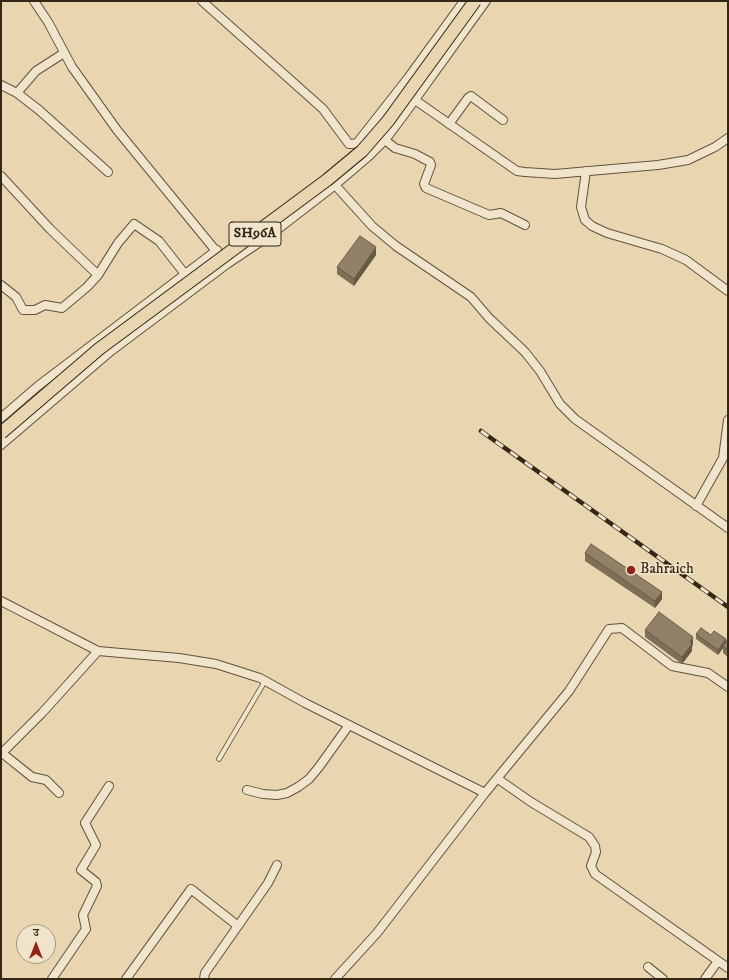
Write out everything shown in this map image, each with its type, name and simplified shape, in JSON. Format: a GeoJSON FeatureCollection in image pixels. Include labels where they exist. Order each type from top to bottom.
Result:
{"type":"FeatureCollection","features":[{"type":"Feature","properties":{"kind":"main road","name":"SH96A"},"geometry":{"type":"LineString","coordinates":[[1,433],[99,349],[327,180],[362,151],[388,121],[475,1]]}},
{"type":"Feature","properties":{"kind":"street"},"geometry":{"type":"LineString","coordinates":[[34,1],[48,22],[72,67],[117,130],[227,264]]}},
{"type":"Feature","properties":{"kind":"street"},"geometry":{"type":"LineString","coordinates":[[202,1],[323,109],[350,144],[357,143],[404,84],[459,3]]}},
{"type":"Feature","properties":{"kind":"street"},"geometry":{"type":"LineString","coordinates":[[1,445],[111,351],[335,185],[385,140],[486,1]]}},
{"type":"Feature","properties":{"kind":"street"},"geometry":{"type":"LineString","coordinates":[[17,93],[36,71],[64,53]]}},
{"type":"Feature","properties":{"kind":"street"},"geometry":{"type":"LineString","coordinates":[[1,85],[17,93],[39,110],[108,172]]}},
{"type":"Feature","properties":{"kind":"street"},"geometry":{"type":"LineString","coordinates":[[449,124],[471,96],[503,120]]}},
{"type":"Feature","properties":{"kind":"street"},"geometry":{"type":"LineString","coordinates":[[414,100],[517,171],[555,174],[658,165],[688,160],[715,147],[728,138]]}},
{"type":"Feature","properties":{"kind":"street"},"geometry":{"type":"LineString","coordinates":[[385,140],[395,148],[415,154],[430,162],[431,165],[424,184],[426,188],[489,215],[501,213],[525,225]]}},
{"type":"Feature","properties":{"kind":"street"},"geometry":{"type":"LineString","coordinates":[[586,171],[581,207],[585,220],[592,226],[607,233],[662,249],[686,260],[728,291]]}},
{"type":"Feature","properties":{"kind":"street"},"geometry":{"type":"LineString","coordinates":[[1,176],[50,229],[98,275]]}},
{"type":"Feature","properties":{"kind":"street"},"geometry":{"type":"LineString","coordinates":[[335,185],[372,226],[396,246],[471,298],[525,352],[566,412],[614,448],[728,528]]}},
{"type":"Feature","properties":{"kind":"street"},"geometry":{"type":"LineString","coordinates":[[1,285],[16,296],[23,310],[35,310],[45,305],[62,308],[87,287],[98,275],[118,244],[134,224],[162,245],[185,274]]}},
{"type":"Feature","properties":{"kind":"street"},"geometry":{"type":"LineString","coordinates":[[1,418],[38,386],[217,250]]}},
{"type":"Feature","properties":{"kind":"street"},"geometry":{"type":"LineString","coordinates":[[696,506],[723,458],[728,420]]}},
{"type":"Feature","properties":{"kind":"street"},"geometry":{"type":"LineString","coordinates":[[1,601],[98,650],[179,658],[216,664],[265,681],[485,793]]}},
{"type":"Feature","properties":{"kind":"street"},"geometry":{"type":"LineString","coordinates":[[335,979],[376,933],[485,793],[569,691],[609,629],[622,628],[672,666],[708,673],[728,686]]}},
{"type":"Feature","properties":{"kind":"street"},"geometry":{"type":"LineString","coordinates":[[59,792],[46,780],[32,777],[2,754],[42,713],[98,650]]}},
{"type":"Feature","properties":{"kind":"street"},"geometry":{"type":"LineString","coordinates":[[247,790],[263,794],[277,795],[287,793],[298,788],[309,779],[319,767],[349,725]]}},
{"type":"Feature","properties":{"kind":"street"},"geometry":{"type":"LineString","coordinates":[[498,779],[531,802],[589,837],[595,846],[596,852],[591,866],[595,874],[728,968]]}},
{"type":"Feature","properties":{"kind":"street"},"geometry":{"type":"LineString","coordinates":[[54,978],[86,929],[83,915],[97,886],[96,882],[80,870],[96,845],[85,823],[109,786]]}},
{"type":"Feature","properties":{"kind":"street"},"geometry":{"type":"LineString","coordinates":[[204,979],[205,973],[238,926],[277,865]]}},
{"type":"Feature","properties":{"kind":"street"},"geometry":{"type":"LineString","coordinates":[[126,979],[191,889],[238,926]]}},
{"type":"Feature","properties":{"kind":"street"},"geometry":{"type":"LineString","coordinates":[[705,979],[718,961]]}},
{"type":"Feature","properties":{"kind":"street"},"geometry":{"type":"LineString","coordinates":[[648,967],[663,979]]}},
{"type":"Feature","properties":{"kind":"lane"},"geometry":{"type":"LineString","coordinates":[[219,759],[265,681]]}},
{"type":"Feature","properties":{"kind":"building"},"geometry":{"type":"Polygon","coordinates":[[[360,236],[376,247],[354,279],[337,267],[360,236]]]}},
{"type":"Feature","properties":{"kind":"building"},"geometry":{"type":"Polygon","coordinates":[[[591,544],[662,592],[655,601],[585,553],[591,544]]]}},
{"type":"Feature","properties":{"kind":"building"},"geometry":{"type":"Polygon","coordinates":[[[659,612],[693,637],[690,642],[692,644],[682,657],[645,630],[659,612]]]}},
{"type":"Feature","properties":{"kind":"building"},"geometry":{"type":"Polygon","coordinates":[[[701,628],[711,635],[714,631],[726,639],[718,650],[696,634],[701,628]]]}},
{"type":"Feature","properties":{"kind":"building"},"geometry":{"type":"Polygon","coordinates":[[[728,639],[728,650],[723,646],[728,639]]]}},
{"type":"Feature","properties":{"kind":"railway"},"geometry":{"type":"LineString","coordinates":[[481,431],[728,607]]}},
{"type":"Feature","properties":{"kind":"place","name":"Bahraich"},"geometry":{"type":"Point","coordinates":[631,570]}}]}
